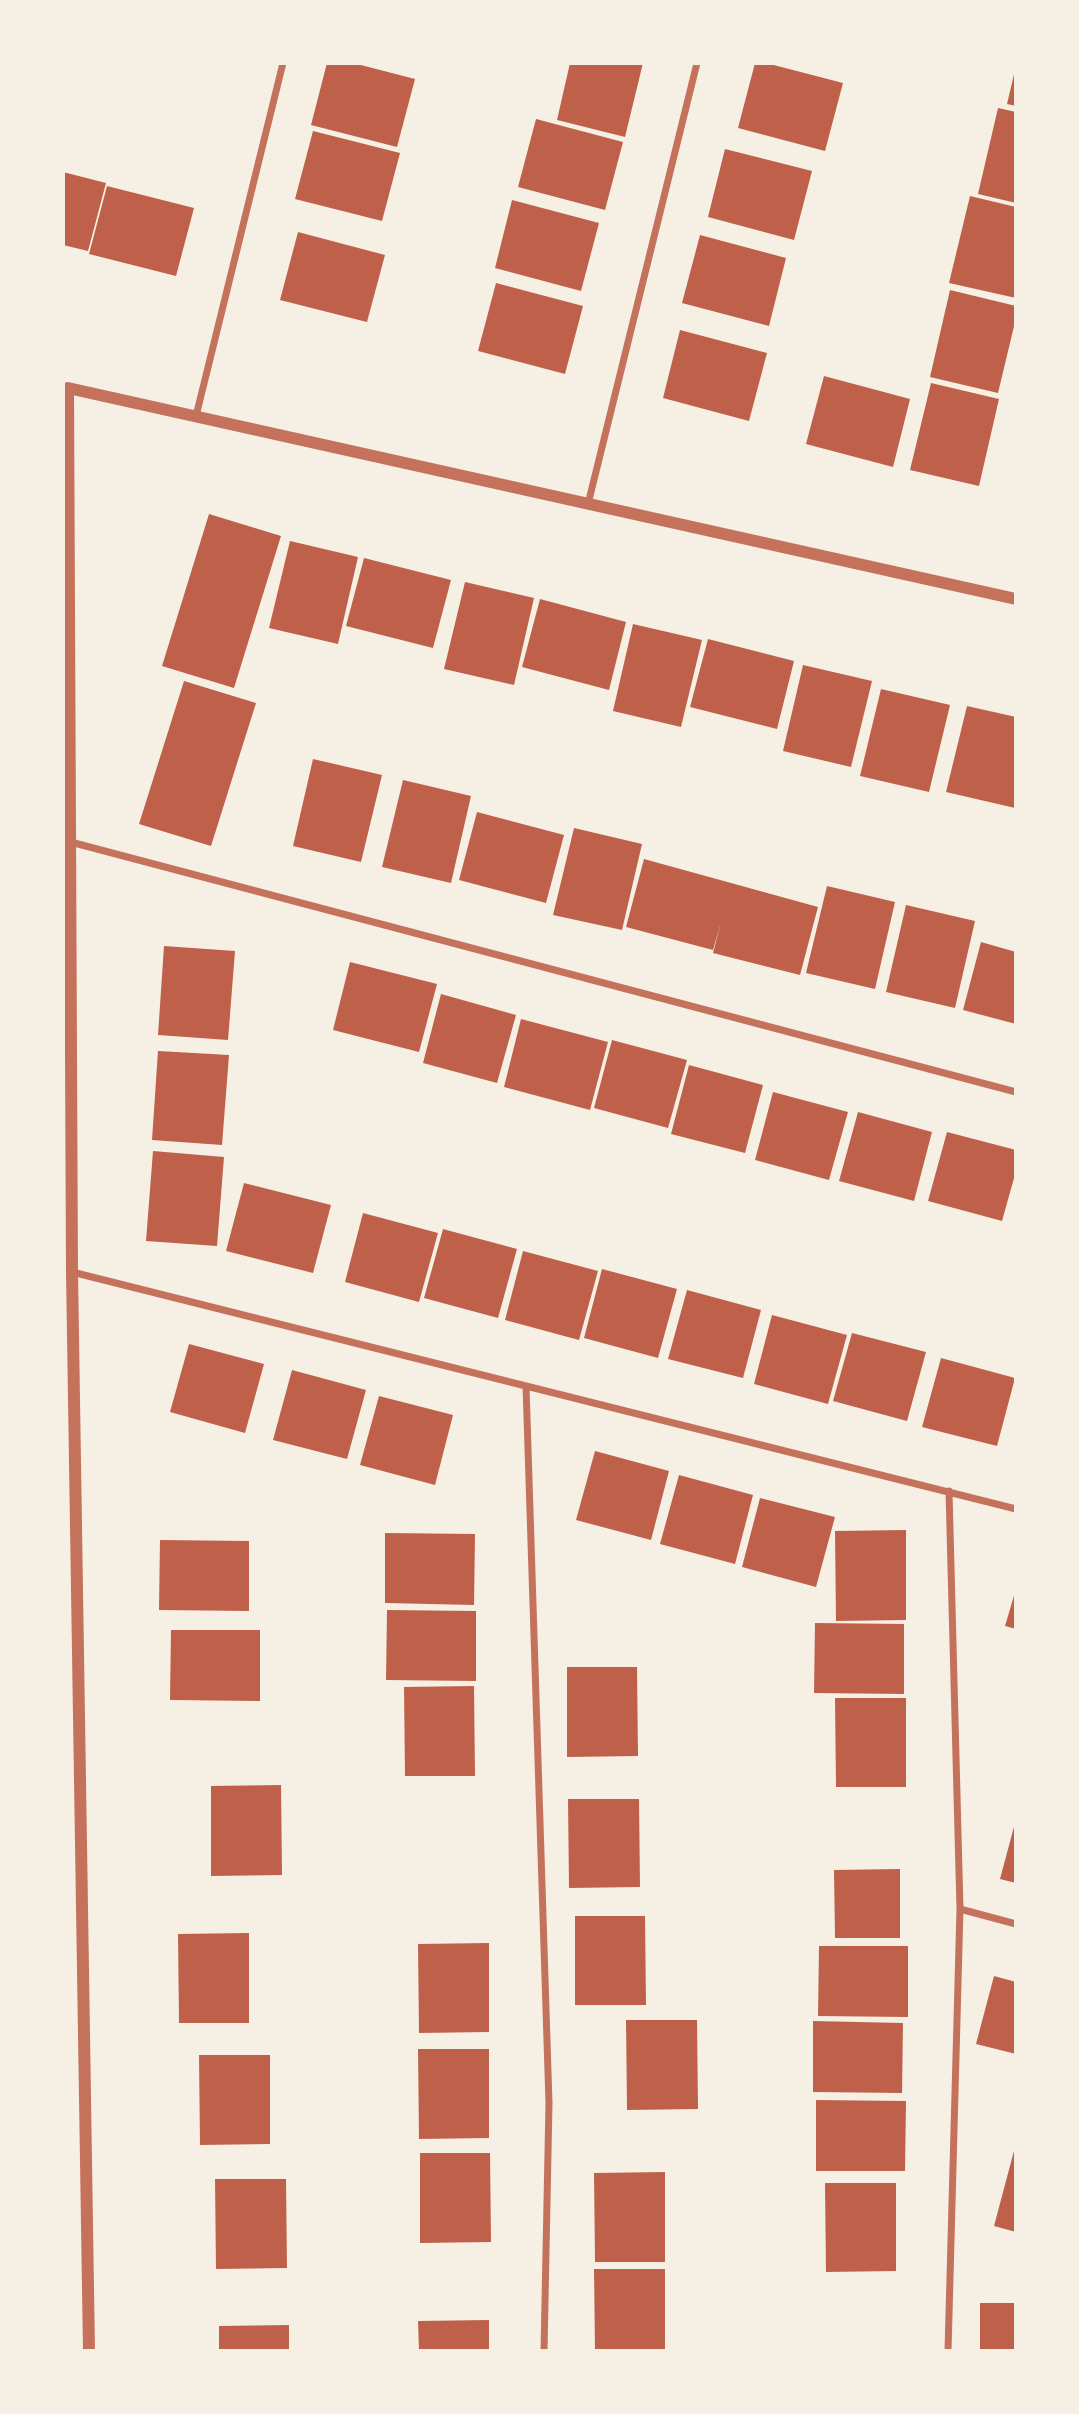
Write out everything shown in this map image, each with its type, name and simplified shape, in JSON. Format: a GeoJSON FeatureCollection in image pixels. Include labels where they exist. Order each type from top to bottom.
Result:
{"type":"FeatureCollection","features":[{"type":"Feature","properties":{"kind":"street"},"geometry":{"type":"LineString","coordinates":[[195,416],[283,63]]}},
{"type":"Feature","properties":{"kind":"street"},"geometry":{"type":"LineString","coordinates":[[588,504],[697,63]]}},
{"type":"Feature","properties":{"kind":"street"},"geometry":{"type":"LineString","coordinates":[[89,2351],[66,840],[68,388],[1016,599]]}},
{"type":"Feature","properties":{"kind":"street"},"geometry":{"type":"LineString","coordinates":[[66,840],[1016,1092]]}},
{"type":"Feature","properties":{"kind":"street"},"geometry":{"type":"LineString","coordinates":[[72,1272],[1016,1509]]}},
{"type":"Feature","properties":{"kind":"street"},"geometry":{"type":"LineString","coordinates":[[526,1386],[549,2103],[544,2351]]}},
{"type":"Feature","properties":{"kind":"street"},"geometry":{"type":"LineString","coordinates":[[948,2351],[960,1909],[949,1491]]}},
{"type":"Feature","properties":{"kind":"street"},"geometry":{"type":"LineString","coordinates":[[960,1909],[1016,1924]]}},
{"type":"Feature","properties":{"kind":"building"},"geometry":{"type":"Polygon","coordinates":[[[327,63],[353,63],[415,79],[397,147],[311,125],[327,63]]]}},
{"type":"Feature","properties":{"kind":"building"},"geometry":{"type":"Polygon","coordinates":[[[570,63],[643,63],[625,137],[557,120],[570,63]]]}},
{"type":"Feature","properties":{"kind":"building"},"geometry":{"type":"Polygon","coordinates":[[[755,63],[766,63],[843,83],[825,151],[738,128],[755,63]]]}},
{"type":"Feature","properties":{"kind":"building"},"geometry":{"type":"Polygon","coordinates":[[[1016,70],[1016,106],[1007,104],[1016,70]]]}},
{"type":"Feature","properties":{"kind":"building"},"geometry":{"type":"Polygon","coordinates":[[[998,108],[1016,112],[1016,203],[978,194],[998,108]]]}},
{"type":"Feature","properties":{"kind":"building"},"geometry":{"type":"Polygon","coordinates":[[[536,119],[623,142],[605,210],[518,187],[536,119]]]}},
{"type":"Feature","properties":{"kind":"building"},"geometry":{"type":"Polygon","coordinates":[[[313,131],[400,153],[382,221],[295,199],[313,131]]]}},
{"type":"Feature","properties":{"kind":"building"},"geometry":{"type":"Polygon","coordinates":[[[725,149],[812,171],[794,240],[708,217],[725,149]]]}},
{"type":"Feature","properties":{"kind":"building"},"geometry":{"type":"Polygon","coordinates":[[[63,172],[106,183],[88,251],[63,245],[63,172]]]}},
{"type":"Feature","properties":{"kind":"building"},"geometry":{"type":"Polygon","coordinates":[[[107,186],[194,208],[176,276],[89,254],[107,186]]]}},
{"type":"Feature","properties":{"kind":"building"},"geometry":{"type":"Polygon","coordinates":[[[970,196],[1016,207],[1016,298],[949,283],[970,196]]]}},
{"type":"Feature","properties":{"kind":"building"},"geometry":{"type":"Polygon","coordinates":[[[512,200],[599,223],[581,291],[495,268],[512,200]]]}},
{"type":"Feature","properties":{"kind":"building"},"geometry":{"type":"Polygon","coordinates":[[[298,232],[385,255],[367,322],[280,300],[298,232]]]}},
{"type":"Feature","properties":{"kind":"building"},"geometry":{"type":"Polygon","coordinates":[[[700,235],[786,258],[769,326],[682,303],[700,235]]]}},
{"type":"Feature","properties":{"kind":"building"},"geometry":{"type":"Polygon","coordinates":[[[496,283],[583,306],[565,374],[478,351],[496,283]]]}},
{"type":"Feature","properties":{"kind":"building"},"geometry":{"type":"Polygon","coordinates":[[[950,290],[1016,306],[1016,318],[998,393],[930,377],[950,290]]]}},
{"type":"Feature","properties":{"kind":"building"},"geometry":{"type":"Polygon","coordinates":[[[680,330],[767,353],[749,421],[663,398],[680,330]]]}},
{"type":"Feature","properties":{"kind":"building"},"geometry":{"type":"Polygon","coordinates":[[[824,376],[910,399],[893,467],[806,444],[824,376]]]}},
{"type":"Feature","properties":{"kind":"building"},"geometry":{"type":"Polygon","coordinates":[[[931,383],[999,399],[979,486],[910,470],[931,383]]]}},
{"type":"Feature","properties":{"kind":"building"},"geometry":{"type":"Polygon","coordinates":[[[209,514],[281,536],[234,688],[162,666],[209,514]]]}},
{"type":"Feature","properties":{"kind":"building"},"geometry":{"type":"Polygon","coordinates":[[[290,541],[358,557],[338,644],[269,628],[290,541]]]}},
{"type":"Feature","properties":{"kind":"building"},"geometry":{"type":"Polygon","coordinates":[[[364,558],[451,580],[433,648],[346,626],[364,558]]]}},
{"type":"Feature","properties":{"kind":"building"},"geometry":{"type":"Polygon","coordinates":[[[465,582],[534,598],[514,685],[444,669],[465,582]]]}},
{"type":"Feature","properties":{"kind":"building"},"geometry":{"type":"Polygon","coordinates":[[[540,599],[626,622],[609,690],[522,667],[540,599]]]}},
{"type":"Feature","properties":{"kind":"building"},"geometry":{"type":"Polygon","coordinates":[[[633,624],[702,640],[681,727],[613,711],[633,624]]]}},
{"type":"Feature","properties":{"kind":"building"},"geometry":{"type":"Polygon","coordinates":[[[708,639],[794,661],[777,729],[690,707],[708,639]]]}},
{"type":"Feature","properties":{"kind":"building"},"geometry":{"type":"Polygon","coordinates":[[[803,665],[872,681],[851,767],[783,751],[803,665]]]}},
{"type":"Feature","properties":{"kind":"building"},"geometry":{"type":"Polygon","coordinates":[[[184,681],[256,703],[211,846],[139,824],[184,681]]]}},
{"type":"Feature","properties":{"kind":"building"},"geometry":{"type":"Polygon","coordinates":[[[881,689],[950,705],[929,792],[860,776],[881,689]]]}},
{"type":"Feature","properties":{"kind":"building"},"geometry":{"type":"Polygon","coordinates":[[[967,706],[1016,717],[1015,808],[946,792],[967,706]]]}},
{"type":"Feature","properties":{"kind":"building"},"geometry":{"type":"Polygon","coordinates":[[[313,759],[382,775],[361,862],[293,846],[313,759]]]}},
{"type":"Feature","properties":{"kind":"building"},"geometry":{"type":"Polygon","coordinates":[[[403,780],[471,796],[451,883],[382,867],[403,780]]]}},
{"type":"Feature","properties":{"kind":"building"},"geometry":{"type":"Polygon","coordinates":[[[477,812],[564,835],[546,903],[459,880],[477,812]]]}},
{"type":"Feature","properties":{"kind":"building"},"geometry":{"type":"Polygon","coordinates":[[[574,828],[642,844],[622,930],[553,915],[574,828]]]}},
{"type":"Feature","properties":{"kind":"building"},"geometry":{"type":"Polygon","coordinates":[[[644,859],[818,907],[800,975],[713,953],[721,922],[713,950],[626,927],[644,859]]]}},
{"type":"Feature","properties":{"kind":"building"},"geometry":{"type":"Polygon","coordinates":[[[827,886],[895,902],[875,989],[806,973],[827,886]]]}},
{"type":"Feature","properties":{"kind":"building"},"geometry":{"type":"Polygon","coordinates":[[[906,905],[975,921],[955,1008],[886,992],[906,905]]]}},
{"type":"Feature","properties":{"kind":"building"},"geometry":{"type":"Polygon","coordinates":[[[981,942],[1016,952],[1016,1024],[963,1010],[981,942]]]}},
{"type":"Feature","properties":{"kind":"building"},"geometry":{"type":"Polygon","coordinates":[[[164,946],[235,951],[228,1040],[158,1035],[164,946]]]}},
{"type":"Feature","properties":{"kind":"building"},"geometry":{"type":"Polygon","coordinates":[[[350,962],[437,984],[419,1052],[333,1030],[350,962]]]}},
{"type":"Feature","properties":{"kind":"building"},"geometry":{"type":"Polygon","coordinates":[[[441,994],[516,1015],[497,1083],[423,1063],[441,994]]]}},
{"type":"Feature","properties":{"kind":"building"},"geometry":{"type":"Polygon","coordinates":[[[521,1019],[608,1042],[590,1110],[504,1087],[521,1019]]]}},
{"type":"Feature","properties":{"kind":"building"},"geometry":{"type":"Polygon","coordinates":[[[612,1040],[687,1060],[668,1128],[594,1108],[612,1040]]]}},
{"type":"Feature","properties":{"kind":"building"},"geometry":{"type":"Polygon","coordinates":[[[158,1051],[229,1055],[222,1145],[152,1140],[158,1051]]]}},
{"type":"Feature","properties":{"kind":"building"},"geometry":{"type":"Polygon","coordinates":[[[689,1065],[763,1085],[745,1153],[671,1134],[689,1065]]]}},
{"type":"Feature","properties":{"kind":"building"},"geometry":{"type":"Polygon","coordinates":[[[773,1092],[848,1112],[829,1180],[755,1160],[773,1092]]]}},
{"type":"Feature","properties":{"kind":"building"},"geometry":{"type":"Polygon","coordinates":[[[858,1112],[932,1132],[914,1201],[839,1181],[858,1112]]]}},
{"type":"Feature","properties":{"kind":"building"},"geometry":{"type":"Polygon","coordinates":[[[947,1132],[1016,1150],[1016,1171],[1002,1221],[928,1201],[947,1132]]]}},
{"type":"Feature","properties":{"kind":"building"},"geometry":{"type":"Polygon","coordinates":[[[153,1151],[224,1157],[217,1246],[146,1241],[153,1151]]]}},
{"type":"Feature","properties":{"kind":"building"},"geometry":{"type":"Polygon","coordinates":[[[244,1183],[331,1205],[313,1273],[226,1251],[244,1183]]]}},
{"type":"Feature","properties":{"kind":"building"},"geometry":{"type":"Polygon","coordinates":[[[363,1213],[438,1233],[419,1302],[345,1282],[363,1213]]]}},
{"type":"Feature","properties":{"kind":"building"},"geometry":{"type":"Polygon","coordinates":[[[443,1229],[517,1249],[498,1318],[424,1298],[443,1229]]]}},
{"type":"Feature","properties":{"kind":"building"},"geometry":{"type":"Polygon","coordinates":[[[523,1251],[598,1271],[579,1340],[505,1320],[523,1251]]]}},
{"type":"Feature","properties":{"kind":"building"},"geometry":{"type":"Polygon","coordinates":[[[602,1269],[677,1289],[658,1358],[584,1338],[602,1269]]]}},
{"type":"Feature","properties":{"kind":"building"},"geometry":{"type":"Polygon","coordinates":[[[687,1290],[761,1310],[743,1378],[668,1359],[687,1290]]]}},
{"type":"Feature","properties":{"kind":"building"},"geometry":{"type":"Polygon","coordinates":[[[772,1315],[847,1335],[828,1404],[754,1384],[772,1315]]]}},
{"type":"Feature","properties":{"kind":"building"},"geometry":{"type":"Polygon","coordinates":[[[852,1333],[926,1352],[907,1421],[833,1401],[852,1333]]]}},
{"type":"Feature","properties":{"kind":"building"},"geometry":{"type":"Polygon","coordinates":[[[189,1344],[264,1364],[245,1433],[170,1412],[189,1344]]]}},
{"type":"Feature","properties":{"kind":"building"},"geometry":{"type":"Polygon","coordinates":[[[941,1358],[1015,1378],[997,1446],[922,1427],[941,1358]]]}},
{"type":"Feature","properties":{"kind":"building"},"geometry":{"type":"Polygon","coordinates":[[[292,1370],[366,1390],[347,1459],[273,1440],[292,1370]]]}},
{"type":"Feature","properties":{"kind":"building"},"geometry":{"type":"Polygon","coordinates":[[[379,1396],[453,1415],[435,1485],[360,1465],[379,1396]]]}},
{"type":"Feature","properties":{"kind":"building"},"geometry":{"type":"Polygon","coordinates":[[[595,1451],[669,1471],[651,1540],[576,1520],[595,1451]]]}},
{"type":"Feature","properties":{"kind":"building"},"geometry":{"type":"Polygon","coordinates":[[[679,1475],[753,1495],[735,1564],[660,1544],[679,1475]]]}},
{"type":"Feature","properties":{"kind":"building"},"geometry":{"type":"Polygon","coordinates":[[[760,1498],[835,1517],[816,1587],[742,1567],[760,1498]]]}},
{"type":"Feature","properties":{"kind":"building"},"geometry":{"type":"Polygon","coordinates":[[[906,1530],[906,1620],[836,1621],[835,1531],[906,1530]]]}},
{"type":"Feature","properties":{"kind":"building"},"geometry":{"type":"Polygon","coordinates":[[[385,1533],[475,1534],[474,1605],[385,1603],[385,1533]]]}},
{"type":"Feature","properties":{"kind":"building"},"geometry":{"type":"Polygon","coordinates":[[[160,1540],[249,1541],[249,1611],[159,1610],[160,1540]]]}},
{"type":"Feature","properties":{"kind":"building"},"geometry":{"type":"Polygon","coordinates":[[[1016,1589],[1016,1629],[1005,1626],[1016,1589]]]}},
{"type":"Feature","properties":{"kind":"building"},"geometry":{"type":"Polygon","coordinates":[[[387,1610],[476,1611],[476,1681],[386,1680],[387,1610]]]}},
{"type":"Feature","properties":{"kind":"building"},"geometry":{"type":"Polygon","coordinates":[[[815,1623],[904,1624],[904,1694],[814,1693],[815,1623]]]}},
{"type":"Feature","properties":{"kind":"building"},"geometry":{"type":"Polygon","coordinates":[[[171,1630],[260,1630],[260,1701],[170,1700],[171,1630]]]}},
{"type":"Feature","properties":{"kind":"building"},"geometry":{"type":"Polygon","coordinates":[[[567,1667],[637,1667],[638,1756],[567,1757],[567,1667]]]}},
{"type":"Feature","properties":{"kind":"building"},"geometry":{"type":"Polygon","coordinates":[[[474,1686],[475,1776],[405,1776],[404,1687],[474,1686]]]}},
{"type":"Feature","properties":{"kind":"building"},"geometry":{"type":"Polygon","coordinates":[[[835,1698],[906,1698],[906,1787],[836,1787],[835,1698]]]}},
{"type":"Feature","properties":{"kind":"building"},"geometry":{"type":"Polygon","coordinates":[[[281,1785],[282,1875],[211,1876],[211,1786],[281,1785]]]}},
{"type":"Feature","properties":{"kind":"building"},"geometry":{"type":"Polygon","coordinates":[[[568,1799],[639,1799],[640,1887],[569,1888],[568,1799]]]}},
{"type":"Feature","properties":{"kind":"building"},"geometry":{"type":"Polygon","coordinates":[[[1016,1823],[1016,1883],[1000,1879],[1016,1823]]]}},
{"type":"Feature","properties":{"kind":"building"},"geometry":{"type":"Polygon","coordinates":[[[900,1869],[900,1938],[835,1938],[834,1870],[900,1869]]]}},
{"type":"Feature","properties":{"kind":"building"},"geometry":{"type":"Polygon","coordinates":[[[575,1916],[645,1916],[646,2005],[575,2005],[575,1916]]]}},
{"type":"Feature","properties":{"kind":"building"},"geometry":{"type":"Polygon","coordinates":[[[249,1933],[249,2023],[179,2023],[178,1934],[249,1933]]]}},
{"type":"Feature","properties":{"kind":"building"},"geometry":{"type":"Polygon","coordinates":[[[489,1943],[489,2032],[419,2033],[418,1944],[489,1943]]]}},
{"type":"Feature","properties":{"kind":"building"},"geometry":{"type":"Polygon","coordinates":[[[819,1946],[908,1946],[908,2017],[818,2016],[819,1946]]]}},
{"type":"Feature","properties":{"kind":"building"},"geometry":{"type":"Polygon","coordinates":[[[994,1976],[1016,1982],[1016,2054],[976,2044],[994,1976]]]}},
{"type":"Feature","properties":{"kind":"building"},"geometry":{"type":"Polygon","coordinates":[[[626,2020],[697,2020],[698,2109],[627,2110],[626,2020]]]}},
{"type":"Feature","properties":{"kind":"building"},"geometry":{"type":"Polygon","coordinates":[[[813,2021],[903,2023],[902,2093],[813,2092],[813,2021]]]}},
{"type":"Feature","properties":{"kind":"building"},"geometry":{"type":"Polygon","coordinates":[[[418,2049],[489,2049],[489,2138],[419,2139],[418,2049]]]}},
{"type":"Feature","properties":{"kind":"building"},"geometry":{"type":"Polygon","coordinates":[[[199,2055],[270,2055],[270,2144],[200,2145],[199,2055]]]}},
{"type":"Feature","properties":{"kind":"building"},"geometry":{"type":"Polygon","coordinates":[[[816,2100],[906,2101],[905,2171],[816,2171],[816,2100]]]}},
{"type":"Feature","properties":{"kind":"building"},"geometry":{"type":"Polygon","coordinates":[[[1016,2147],[1016,2232],[994,2226],[1016,2147]]]}},
{"type":"Feature","properties":{"kind":"building"},"geometry":{"type":"Polygon","coordinates":[[[420,2153],[490,2153],[491,2242],[420,2243],[420,2153]]]}},
{"type":"Feature","properties":{"kind":"building"},"geometry":{"type":"Polygon","coordinates":[[[665,2172],[665,2262],[595,2262],[594,2173],[665,2172]]]}},
{"type":"Feature","properties":{"kind":"building"},"geometry":{"type":"Polygon","coordinates":[[[215,2179],[286,2179],[287,2268],[216,2269],[215,2179]]]}},
{"type":"Feature","properties":{"kind":"building"},"geometry":{"type":"Polygon","coordinates":[[[825,2183],[896,2183],[896,2271],[826,2272],[825,2183]]]}},
{"type":"Feature","properties":{"kind":"building"},"geometry":{"type":"Polygon","coordinates":[[[594,2269],[665,2269],[665,2351],[595,2351],[594,2269]]]}},
{"type":"Feature","properties":{"kind":"building"},"geometry":{"type":"Polygon","coordinates":[[[980,2303],[1016,2303],[1016,2351],[980,2351],[980,2303]]]}},
{"type":"Feature","properties":{"kind":"building"},"geometry":{"type":"Polygon","coordinates":[[[489,2320],[489,2351],[419,2351],[418,2321],[489,2320]]]}},
{"type":"Feature","properties":{"kind":"building"},"geometry":{"type":"Polygon","coordinates":[[[289,2325],[289,2351],[219,2351],[219,2326],[289,2325]]]}}]}
